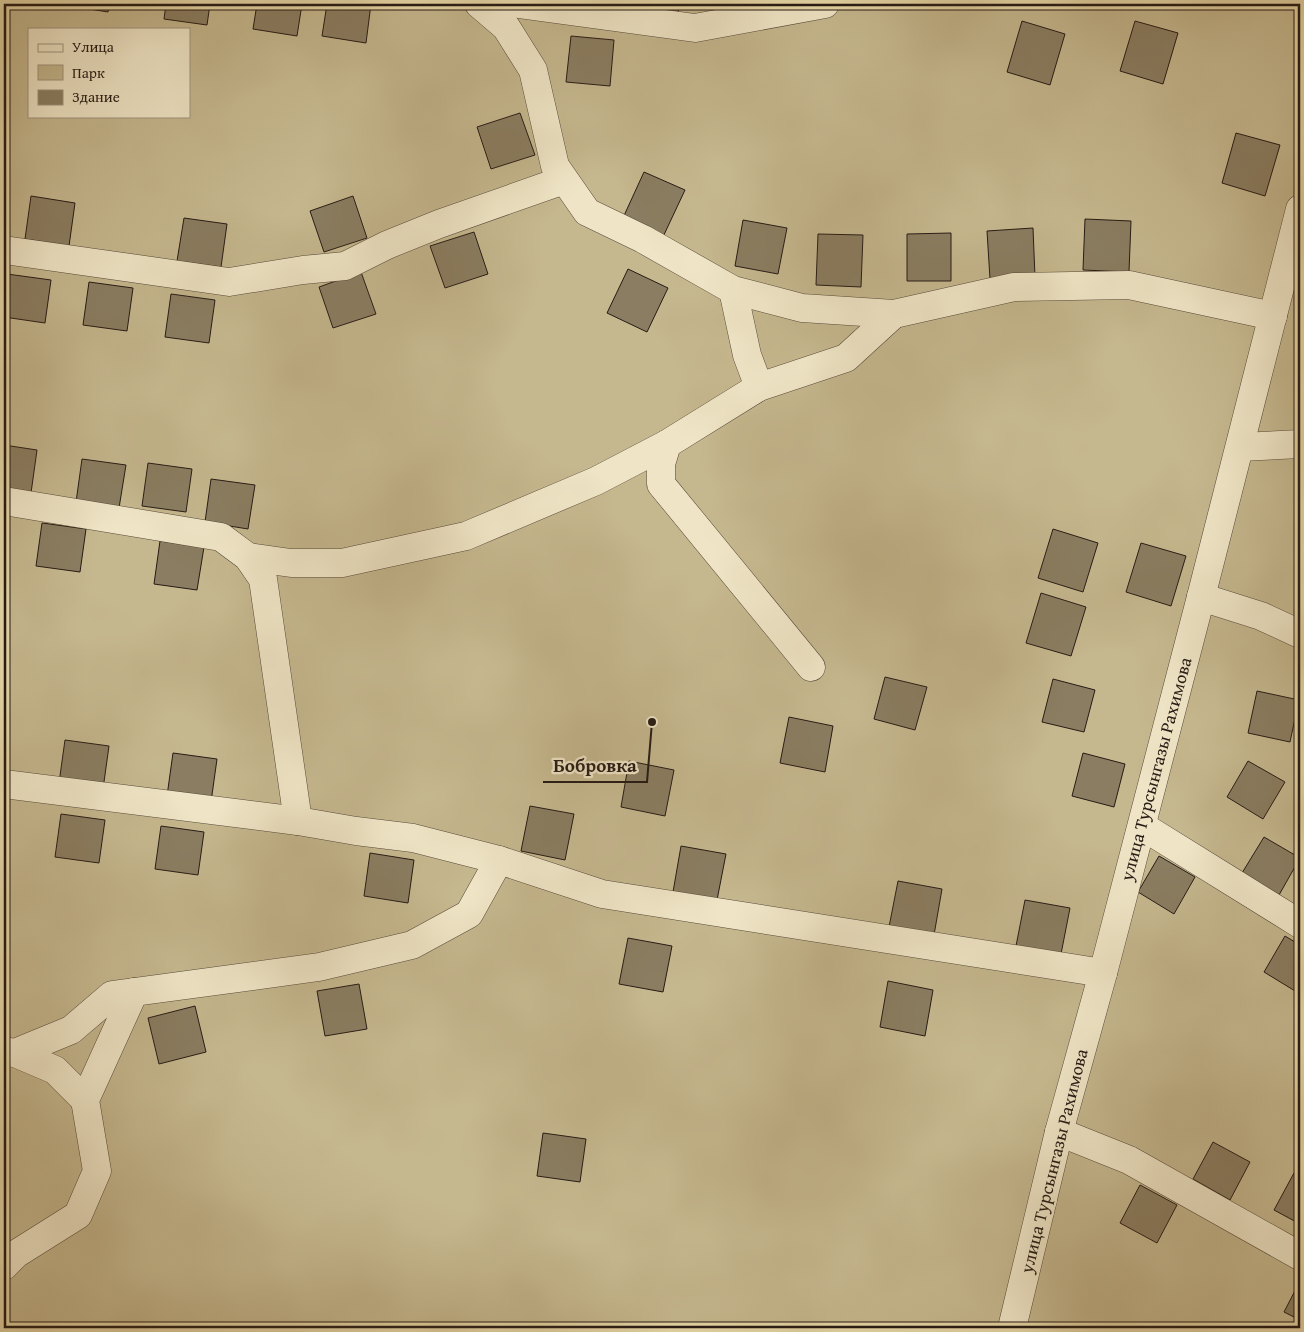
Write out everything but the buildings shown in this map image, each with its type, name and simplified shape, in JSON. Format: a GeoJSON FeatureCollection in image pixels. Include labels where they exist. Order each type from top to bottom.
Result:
{"type":"FeatureCollection","features":[{"type":"Feature","properties":{"kind":"street"},"geometry":{"type":"LineString","coordinates":[[479,4],[506,27],[533,70],[555,166],[588,212],[642,239],[733,290],[802,308],[894,314],[1014,287],[1129,285],[1273,316]]}},
{"type":"Feature","properties":{"kind":"street"},"geometry":{"type":"LineString","coordinates":[[518,4],[695,28],[826,4]]}},
{"type":"Feature","properties":{"kind":"street"},"geometry":{"type":"LineString","coordinates":[[4,250],[229,282],[303,270],[345,266],[387,244],[564,180]]}},
{"type":"Feature","properties":{"kind":"street","name":"улица Турсынгазы Рахимова"},"geometry":{"type":"LineString","coordinates":[[1012,1328],[1059,1132],[1142,826],[1300,209]]}},
{"type":"Feature","properties":{"kind":"street"},"geometry":{"type":"LineString","coordinates":[[733,290],[747,355],[759,387]]}},
{"type":"Feature","properties":{"kind":"street"},"geometry":{"type":"LineString","coordinates":[[248,557],[291,563],[342,563],[466,536],[596,481],[667,444],[759,387],[846,358],[894,314]]}},
{"type":"Feature","properties":{"kind":"street"},"geometry":{"type":"LineString","coordinates":[[667,444],[661,464],[661,484],[812,667]]}},
{"type":"Feature","properties":{"kind":"street"},"geometry":{"type":"LineString","coordinates":[[1240,447],[1300,444]]}},
{"type":"Feature","properties":{"kind":"street"},"geometry":{"type":"LineString","coordinates":[[4,501],[221,537],[248,557],[263,579],[298,821]]}},
{"type":"Feature","properties":{"kind":"street"},"geometry":{"type":"LineString","coordinates":[[1201,598],[1261,616],[1300,634]]}},
{"type":"Feature","properties":{"kind":"street"},"geometry":{"type":"LineString","coordinates":[[4,784],[298,821],[413,838],[499,860],[602,894],[1103,973]]}},
{"type":"Feature","properties":{"kind":"street"},"geometry":{"type":"LineString","coordinates":[[1142,826],[1300,924]]}},
{"type":"Feature","properties":{"kind":"street"},"geometry":{"type":"LineString","coordinates":[[9,1052],[71,1030],[112,995],[319,967],[412,945],[469,914],[499,860]]}},
{"type":"Feature","properties":{"kind":"street"},"geometry":{"type":"LineString","coordinates":[[4,1266],[16,1254],[78,1214],[97,1172],[85,1100],[134,992]]}},
{"type":"Feature","properties":{"kind":"street"},"geometry":{"type":"LineString","coordinates":[[9,1052],[55,1070],[85,1100]]}},
{"type":"Feature","properties":{"kind":"street"},"geometry":{"type":"LineString","coordinates":[[1059,1132],[1129,1160],[1300,1256]]}},
{"type":"Feature","properties":{"kind":"green space"},"geometry":{"type":"Polygon","coordinates":[[[4,4],[1300,4],[1300,1328],[4,1328],[4,4]]]}},
{"type":"Feature","properties":{"kind":"place","name":"Бобровка"},"geometry":{"type":"Point","coordinates":[652,722]}}]}
